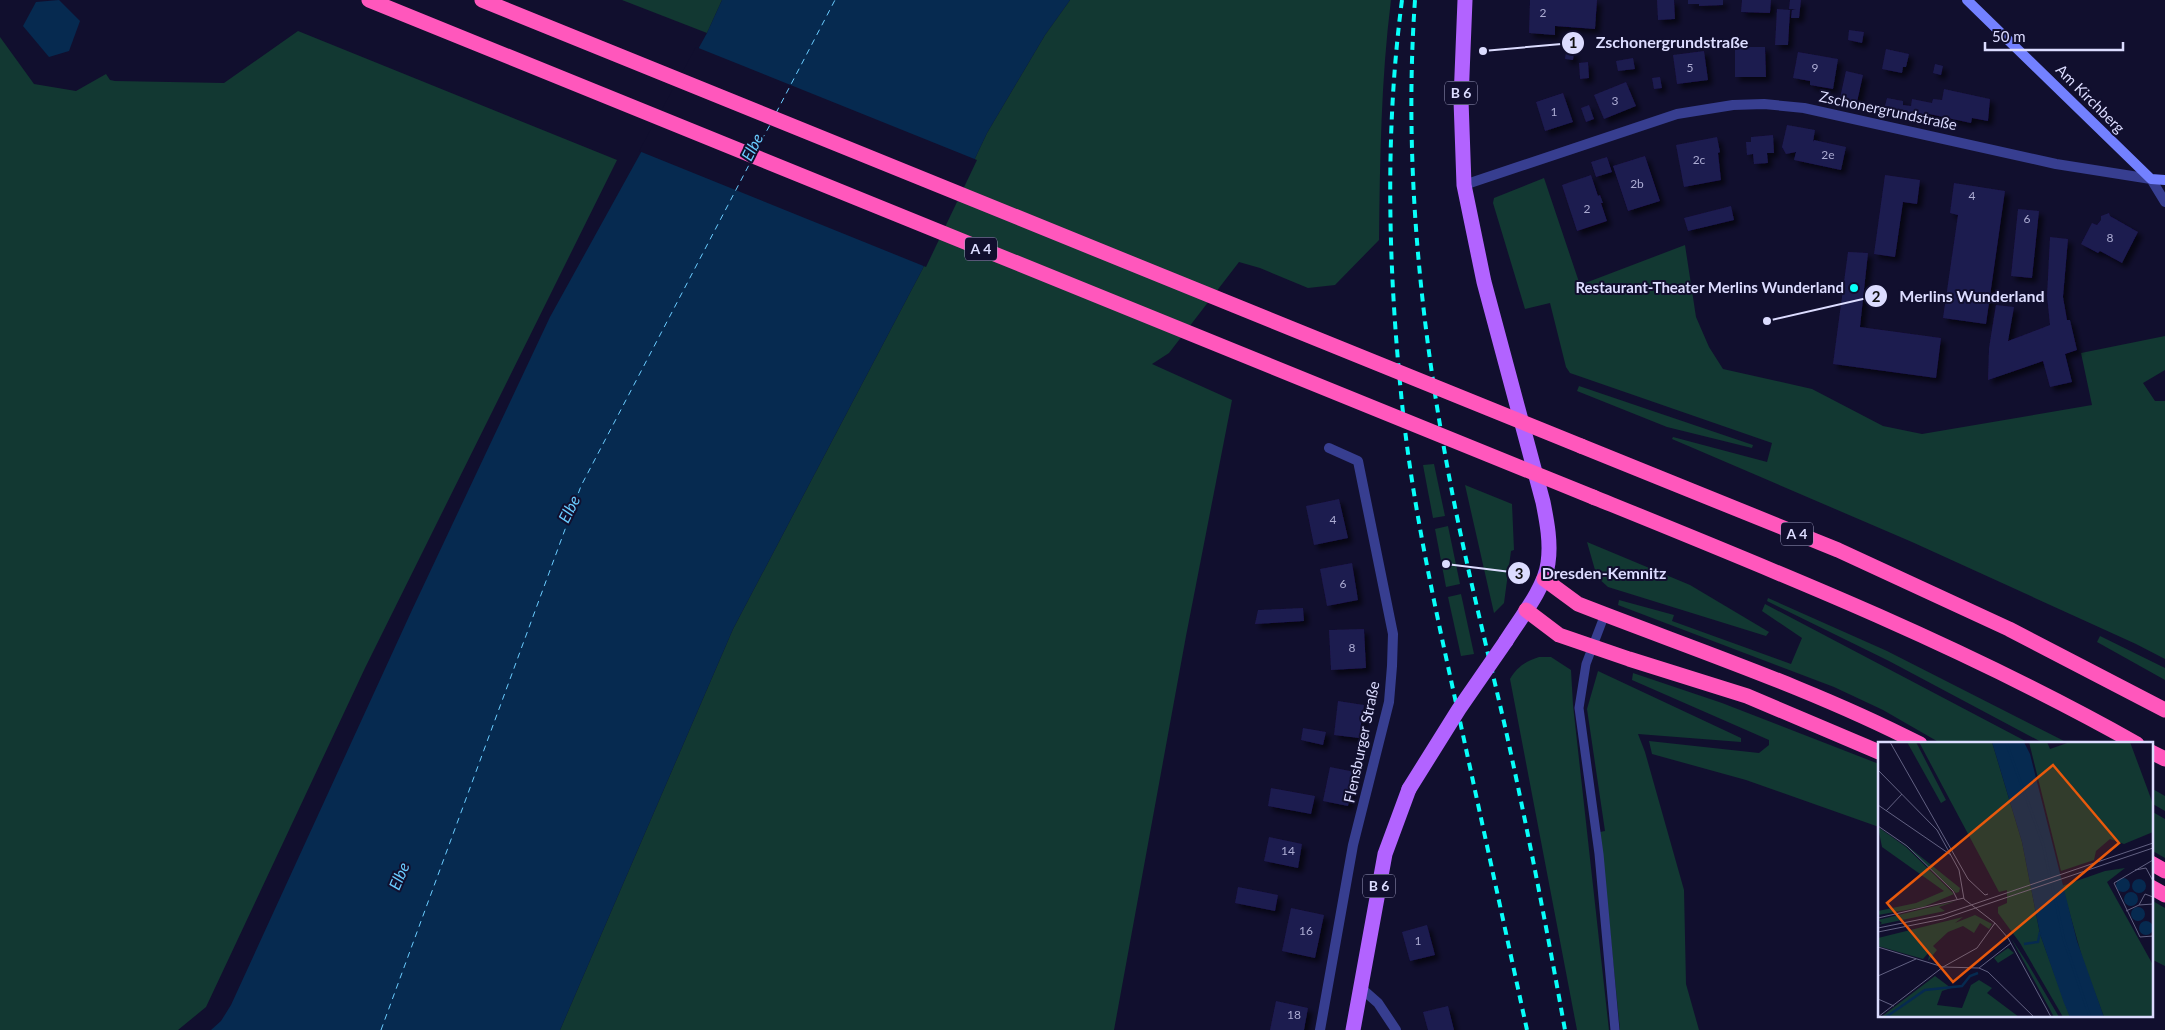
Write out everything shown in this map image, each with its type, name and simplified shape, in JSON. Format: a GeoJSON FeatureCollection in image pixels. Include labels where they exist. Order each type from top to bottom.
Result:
{"type":"FeatureCollection","features":[{"type":"Feature","properties":{"kind":"highway","name":"A 4"},"geometry":{"type":"LineString","coordinates":[[369,0],[1820,590],[1942,645],[2071,707],[2133,742]]}},
{"type":"Feature","properties":{"kind":"highway","name":"A 4"},"geometry":{"type":"LineString","coordinates":[[482,0],[1838,550],[2009,629],[2165,710]]}},
{"type":"Feature","properties":{"kind":"highway"},"geometry":{"type":"LineString","coordinates":[[1544,579],[1578,604],[1818,698],[1881,724],[1916,742]]}},
{"type":"Feature","properties":{"kind":"highway"},"geometry":{"type":"LineString","coordinates":[[1526,610],[1560,635],[1747,696],[1878,752]]}},
{"type":"Feature","properties":{"kind":"highway"},"geometry":{"type":"LineString","coordinates":[[2152,753],[2165,760]]}},
{"type":"Feature","properties":{"kind":"highway"},"geometry":{"type":"LineString","coordinates":[[2152,864],[2165,871]]}},
{"type":"Feature","properties":{"kind":"highway"},"geometry":{"type":"LineString","coordinates":[[2152,888],[2165,895]]}},
{"type":"Feature","properties":{"kind":"main road","name":"B 6"},"geometry":{"type":"LineString","coordinates":[[1353,1030],[1384,854],[1409,789],[1459,709],[1526,610],[1544,579],[1548,564],[1549,531],[1543,502],[1484,282],[1464,185],[1461,100],[1465,0]]}},
{"type":"Feature","properties":{"kind":"street","name":"Am Kirchberg"},"geometry":{"type":"LineString","coordinates":[[1967,0],[2151,179],[2165,202]]}},
{"type":"Feature","properties":{"kind":"street","name":"Zschonergrundstraße"},"geometry":{"type":"LineString","coordinates":[[1464,185],[1677,114],[1733,104],[1764,104],[1804,108],[2056,164],[2165,180]]}},
{"type":"Feature","properties":{"kind":"street","name":"Flensburger Straße"},"geometry":{"type":"LineString","coordinates":[[1320,1030],[1353,845],[1389,702],[1393,634],[1358,461],[1329,448]]}},
{"type":"Feature","properties":{"kind":"street"},"geometry":{"type":"LineString","coordinates":[[1361,988],[1378,1003],[1396,1030]]}},
{"type":"Feature","properties":{"kind":"lane"},"geometry":{"type":"LineString","coordinates":[[1604,614],[1586,664],[1579,708],[1599,854],[1615,1030]]}},
{"type":"Feature","properties":{"kind":"green space"},"geometry":{"type":"Polygon","coordinates":[[[622,0],[722,0],[707,33],[622,0]]]}},
{"type":"Feature","properties":{"kind":"green space"},"geometry":{"type":"Polygon","coordinates":[[[1070,0],[1391,0],[1383,90],[1379,240],[1335,285],[1308,288],[1260,268],[1239,262],[1169,353],[1152,364],[1232,400],[1186,636],[1114,1030],[560,1030],[733,629],[922,270],[987,133],[1045,35],[1070,0]]]}},
{"type":"Feature","properties":{"kind":"green space"},"geometry":{"type":"Polygon","coordinates":[[[298,31],[617,160],[365,668],[206,1007],[178,1030],[0,1030],[0,37],[34,84],[76,91],[106,74],[110,80],[115,81],[224,83],[298,31]]]}},
{"type":"Feature","properties":{"kind":"green space"},"geometry":{"type":"Polygon","coordinates":[[[1544,178],[1580,285],[1685,245],[1696,317],[1709,347],[1723,369],[1812,389],[1883,426],[1922,434],[2092,405],[2081,353],[2165,336],[2165,370],[2143,383],[2155,401],[2165,401],[2165,659],[1912,542],[1672,439],[1673,437],[1767,462],[1772,443],[1570,373],[1566,367],[1550,303],[1525,309],[1493,203],[1494,198],[1544,178]]]}},
{"type":"Feature","properties":{"kind":"green space"},"geometry":{"type":"Polygon","coordinates":[[[1579,386],[1753,445],[1752,448],[1667,427],[1577,391],[1579,386]]]}},
{"type":"Feature","properties":{"kind":"green space"},"geometry":{"type":"Polygon","coordinates":[[[1434,464],[1445,516],[1433,518],[1423,465],[1434,464]]]}},
{"type":"Feature","properties":{"kind":"green space"},"geometry":{"type":"Polygon","coordinates":[[[1465,485],[1512,504],[1514,550],[1511,551],[1504,603],[1494,613],[1465,485]]]}},
{"type":"Feature","properties":{"kind":"green space"},"geometry":{"type":"Polygon","coordinates":[[[1448,526],[1460,584],[1446,587],[1435,529],[1448,526]]]}},
{"type":"Feature","properties":{"kind":"green space"},"geometry":{"type":"Polygon","coordinates":[[[1587,542],[1690,585],[1769,632],[1766,636],[1608,587],[1597,577],[1587,542]]]}},
{"type":"Feature","properties":{"kind":"green space"},"geometry":{"type":"Polygon","coordinates":[[[1461,594],[1474,654],[1461,656],[1448,597],[1461,594]]]}},
{"type":"Feature","properties":{"kind":"green space"},"geometry":{"type":"Polygon","coordinates":[[[1768,598],[1887,651],[2066,742],[2041,742],[1889,661],[1767,601],[1768,598]]]}},
{"type":"Feature","properties":{"kind":"green space"},"geometry":{"type":"Polygon","coordinates":[[[1619,600],[1674,615],[1672,621],[1791,664],[1802,638],[1762,611],[1765,604],[2027,742],[1939,742],[1883,710],[1834,687],[1618,605],[1619,600]]]}},
{"type":"Feature","properties":{"kind":"green space"},"geometry":{"type":"Polygon","coordinates":[[[2100,636],[2165,668],[2165,680],[2097,642],[2100,636]]]}},
{"type":"Feature","properties":{"kind":"green space"},"geometry":{"type":"Polygon","coordinates":[[[1539,657],[1551,657],[1571,670],[1573,705],[1609,1030],[1577,1030],[1510,679],[1522,665],[1539,657]]]}},
{"type":"Feature","properties":{"kind":"green space"},"geometry":{"type":"Polygon","coordinates":[[[1598,671],[1741,738],[1741,742],[1638,734],[1645,752],[1684,890],[1686,984],[1699,1030],[1620,1030],[1600,832],[1605,831],[1587,709],[1598,671]]]}},
{"type":"Feature","properties":{"kind":"green space"},"geometry":{"type":"Polygon","coordinates":[[[1633,673],[1722,703],[1878,764],[1878,827],[1746,780],[1652,754],[1649,741],[1759,753],[1769,745],[1769,740],[1632,680],[1633,673]]]}},
{"type":"Feature","properties":{"kind":"green space"},"geometry":{"type":"Polygon","coordinates":[[[2152,789],[2165,796],[2165,811],[2152,804],[2152,789]]]}},
{"type":"Feature","properties":{"kind":"green space"},"geometry":{"type":"Polygon","coordinates":[[[2152,812],[2165,819],[2165,858],[2152,851],[2152,812]]]}},
{"type":"Feature","properties":{"kind":"green space"},"geometry":{"type":"Polygon","coordinates":[[[2152,901],[2165,908],[2165,966],[2152,960],[2152,901]]]}},
{"type":"Feature","properties":{"kind":"water"},"geometry":{"type":"Polygon","coordinates":[[[59,0],[80,21],[69,51],[49,57],[23,26],[36,2],[59,0]]]}},
{"type":"Feature","properties":{"kind":"water","name":"Elbe"},"geometry":{"type":"Polygon","coordinates":[[[722,0],[1070,0],[1045,35],[987,133],[922,270],[733,629],[560,1030],[211,1030],[221,1021],[231,1005],[412,610],[550,317],[707,33],[722,0]]]}},
{"type":"Feature","properties":{"kind":"pier"},"geometry":{"type":"Polygon","coordinates":[[[696,47],[977,160],[926,267],[639,151],[696,47]]]}},
{"type":"Feature","properties":{"kind":"building"},"geometry":{"type":"Polygon","coordinates":[[[1530,0],[1597,0],[1595,29],[1555,26],[1555,35],[1529,33],[1530,0]]]}},
{"type":"Feature","properties":{"kind":"building"},"geometry":{"type":"Polygon","coordinates":[[[1657,0],[1674,0],[1675,19],[1658,20],[1657,0]]]}},
{"type":"Feature","properties":{"kind":"building"},"geometry":{"type":"Polygon","coordinates":[[[1688,0],[1723,0],[1723,5],[1699,6],[1699,4],[1688,4],[1688,0]]]}},
{"type":"Feature","properties":{"kind":"building"},"geometry":{"type":"Polygon","coordinates":[[[1742,0],[1771,0],[1770,13],[1741,12],[1742,0]]]}},
{"type":"Feature","properties":{"kind":"building"},"geometry":{"type":"Polygon","coordinates":[[[1790,0],[1801,0],[1799,18],[1791,18],[1792,10],[1796,9],[1789,9],[1790,0]]]}},
{"type":"Feature","properties":{"kind":"building"},"geometry":{"type":"Polygon","coordinates":[[[1777,9],[1790,10],[1788,45],[1775,45],[1777,9]]]}},
{"type":"Feature","properties":{"kind":"building"},"geometry":{"type":"Polygon","coordinates":[[[1849,30],[1864,32],[1862,43],[1848,40],[1849,30]]]}},
{"type":"Feature","properties":{"kind":"building"},"geometry":{"type":"Polygon","coordinates":[[[1735,47],[1765,47],[1766,77],[1735,77],[1735,47]]]}},
{"type":"Feature","properties":{"kind":"building"},"geometry":{"type":"Polygon","coordinates":[[[1886,49],[1909,54],[1906,67],[1903,67],[1902,73],[1882,69],[1886,49]]]}},
{"type":"Feature","properties":{"kind":"building"},"geometry":{"type":"Polygon","coordinates":[[[1566,51],[1574,52],[1573,60],[1565,59],[1566,51]]]}},
{"type":"Feature","properties":{"kind":"building"},"geometry":{"type":"Polygon","coordinates":[[[1704,51],[1708,80],[1677,84],[1673,55],[1704,51]]]}},
{"type":"Feature","properties":{"kind":"building"},"geometry":{"type":"Polygon","coordinates":[[[1798,52],[1838,59],[1833,89],[1810,85],[1810,81],[1793,78],[1798,52]]]}},
{"type":"Feature","properties":{"kind":"building"},"geometry":{"type":"Polygon","coordinates":[[[1633,58],[1635,69],[1618,71],[1616,61],[1633,58]]]}},
{"type":"Feature","properties":{"kind":"building"},"geometry":{"type":"Polygon","coordinates":[[[1588,62],[1589,78],[1580,79],[1579,63],[1588,62]]]}},
{"type":"Feature","properties":{"kind":"building"},"geometry":{"type":"Polygon","coordinates":[[[1935,64],[1943,66],[1941,75],[1933,73],[1935,64]]]}},
{"type":"Feature","properties":{"kind":"building"},"geometry":{"type":"Polygon","coordinates":[[[1846,71],[1863,75],[1857,102],[1840,98],[1846,71]]]}},
{"type":"Feature","properties":{"kind":"building"},"geometry":{"type":"Polygon","coordinates":[[[1660,77],[1662,88],[1654,89],[1652,78],[1660,77]]]}},
{"type":"Feature","properties":{"kind":"building"},"geometry":{"type":"Polygon","coordinates":[[[1626,82],[1636,106],[1604,119],[1594,95],[1626,82]]]}},
{"type":"Feature","properties":{"kind":"building"},"geometry":{"type":"Polygon","coordinates":[[[1944,89],[1990,99],[1988,121],[1972,118],[1971,123],[1929,114],[1928,119],[1901,113],[1901,110],[1885,106],[1887,98],[1903,101],[1903,105],[1911,106],[1912,99],[1932,103],[1933,99],[1942,100],[1944,89]]]}},
{"type":"Feature","properties":{"kind":"building"},"geometry":{"type":"Polygon","coordinates":[[[1563,93],[1573,122],[1545,131],[1536,102],[1563,93]]]}},
{"type":"Feature","properties":{"kind":"building"},"geometry":{"type":"Polygon","coordinates":[[[1589,105],[1594,119],[1586,122],[1581,108],[1589,105]]]}},
{"type":"Feature","properties":{"kind":"building"},"geometry":{"type":"Polygon","coordinates":[[[1787,125],[1815,130],[1813,142],[1814,140],[1846,147],[1841,170],[1794,160],[1796,152],[1786,154],[1782,147],[1787,125]]]}},
{"type":"Feature","properties":{"kind":"building"},"geometry":{"type":"Polygon","coordinates":[[[1773,135],[1774,153],[1767,153],[1768,163],[1754,164],[1753,154],[1747,155],[1746,142],[1751,142],[1751,137],[1773,135]]]}},
{"type":"Feature","properties":{"kind":"building"},"geometry":{"type":"Polygon","coordinates":[[[1717,137],[1720,152],[1718,153],[1721,180],[1684,187],[1676,145],[1717,137]]]}},
{"type":"Feature","properties":{"kind":"building"},"geometry":{"type":"Polygon","coordinates":[[[1645,156],[1660,201],[1628,211],[1613,166],[1645,156]]]}},
{"type":"Feature","properties":{"kind":"building"},"geometry":{"type":"Polygon","coordinates":[[[1607,157],[1612,172],[1596,177],[1591,162],[1607,157]]]}},
{"type":"Feature","properties":{"kind":"building"},"geometry":{"type":"Polygon","coordinates":[[[1591,175],[1598,196],[1600,195],[1603,203],[1601,203],[1607,221],[1577,231],[1562,185],[1591,175]]]}},
{"type":"Feature","properties":{"kind":"building"},"geometry":{"type":"Polygon","coordinates":[[[1885,175],[1920,180],[1917,204],[1903,202],[1895,257],[1874,254],[1885,175]]]}},
{"type":"Feature","properties":{"kind":"building"},"geometry":{"type":"Polygon","coordinates":[[[1954,183],[2005,191],[1986,324],[1943,318],[1958,215],[1950,213],[1954,183]]]}},
{"type":"Feature","properties":{"kind":"building"},"geometry":{"type":"Polygon","coordinates":[[[1731,206],[1734,220],[1688,231],[1684,218],[1731,206]]]}},
{"type":"Feature","properties":{"kind":"building"},"geometry":{"type":"Polygon","coordinates":[[[2018,209],[2039,211],[2032,278],[2011,276],[2018,209]]]}},
{"type":"Feature","properties":{"kind":"building"},"geometry":{"type":"Polygon","coordinates":[[[2109,213],[2110,216],[2138,232],[2122,263],[2100,251],[2098,253],[2081,244],[2092,223],[2097,225],[2101,220],[2101,216],[2109,213]]]}},
{"type":"Feature","properties":{"kind":"building"},"geometry":{"type":"Polygon","coordinates":[[[2050,237],[2068,239],[2063,297],[2067,320],[2070,320],[2077,350],[2065,354],[2072,382],[2050,387],[2043,361],[1988,380],[1989,348],[1996,305],[2014,307],[2008,341],[2050,325],[2047,296],[2050,237]]]}},
{"type":"Feature","properties":{"kind":"building","name":"Restaurant-Theater Merlins Wunderland"},"geometry":{"type":"Polygon","coordinates":[[[1848,252],[1868,253],[1860,327],[1941,338],[1936,378],[1833,364],[1848,252]]]}},
{"type":"Feature","properties":{"kind":"building"},"geometry":{"type":"Polygon","coordinates":[[[1339,499],[1348,538],[1314,545],[1306,506],[1339,499]]]}},
{"type":"Feature","properties":{"kind":"building"},"geometry":{"type":"Polygon","coordinates":[[[1352,563],[1358,600],[1327,606],[1320,569],[1352,563]]]}},
{"type":"Feature","properties":{"kind":"building"},"geometry":{"type":"Polygon","coordinates":[[[1303,608],[1304,621],[1255,624],[1258,610],[1303,608]]]}},
{"type":"Feature","properties":{"kind":"building"},"geometry":{"type":"Polygon","coordinates":[[[1364,629],[1366,668],[1331,670],[1329,630],[1364,629]]]}},
{"type":"Feature","properties":{"kind":"building"},"geometry":{"type":"Polygon","coordinates":[[[1338,701],[1364,705],[1359,738],[1334,735],[1338,701]]]}},
{"type":"Feature","properties":{"kind":"building"},"geometry":{"type":"Polygon","coordinates":[[[1303,728],[1326,732],[1323,745],[1301,740],[1303,728]]]}},
{"type":"Feature","properties":{"kind":"building"},"geometry":{"type":"Polygon","coordinates":[[[1330,767],[1355,772],[1348,806],[1323,801],[1330,767]]]}},
{"type":"Feature","properties":{"kind":"building"},"geometry":{"type":"Polygon","coordinates":[[[1271,788],[1315,796],[1311,814],[1268,806],[1271,788]]]}},
{"type":"Feature","properties":{"kind":"building"},"geometry":{"type":"Polygon","coordinates":[[[1269,837],[1302,844],[1298,868],[1264,861],[1269,837]]]}},
{"type":"Feature","properties":{"kind":"building"},"geometry":{"type":"Polygon","coordinates":[[[1238,887],[1278,895],[1275,911],[1235,903],[1238,887]]]}},
{"type":"Feature","properties":{"kind":"building"},"geometry":{"type":"Polygon","coordinates":[[[1291,908],[1324,915],[1315,958],[1282,951],[1291,908]]]}},
{"type":"Feature","properties":{"kind":"building"},"geometry":{"type":"Polygon","coordinates":[[[1427,925],[1435,955],[1410,961],[1402,932],[1427,925]]]}},
{"type":"Feature","properties":{"kind":"building"},"geometry":{"type":"Polygon","coordinates":[[[1276,1001],[1308,1008],[1304,1030],[1270,1030],[1276,1001]]]}},
{"type":"Feature","properties":{"kind":"building"},"geometry":{"type":"Polygon","coordinates":[[[1448,1006],[1454,1030],[1428,1030],[1423,1012],[1448,1006]]]}},
{"type":"Feature","properties":{"kind":"ferry route"},"geometry":{"type":"LineString","coordinates":[[776,113],[835,0]]}},
{"type":"Feature","properties":{"kind":"ferry route"},"geometry":{"type":"LineString","coordinates":[[756,150],[770,125]]}},
{"type":"Feature","properties":{"kind":"ferry route"},"geometry":{"type":"LineString","coordinates":[[381,1030],[581,486],[750,163]]}},
{"type":"Feature","properties":{"kind":"railway"},"geometry":{"type":"LineString","coordinates":[[1402,0],[1393,98],[1390,196],[1393,295],[1405,433],[1432,593],[1527,1030]]}},
{"type":"Feature","properties":{"kind":"railway"},"geometry":{"type":"LineString","coordinates":[[1415,0],[1411,117],[1416,233],[1437,407],[1467,565],[1522,806],[1565,1030]]}},
{"type":"Feature","properties":{"kind":"place","name":"Zschonergrundstraße"},"geometry":{"type":"Point","coordinates":[1483,51]}},
{"type":"Feature","properties":{"kind":"place","name":"Restaurant-Theater Merlins Wunderland"},"geometry":{"type":"Point","coordinates":[1854,288]}},
{"type":"Feature","properties":{"kind":"place","name":"Merlins Wunderland"},"geometry":{"type":"Point","coordinates":[1767,321]}},
{"type":"Feature","properties":{"kind":"place","name":"Dresden-Kemnitz"},"geometry":{"type":"Point","coordinates":[1446,564]}}]}
